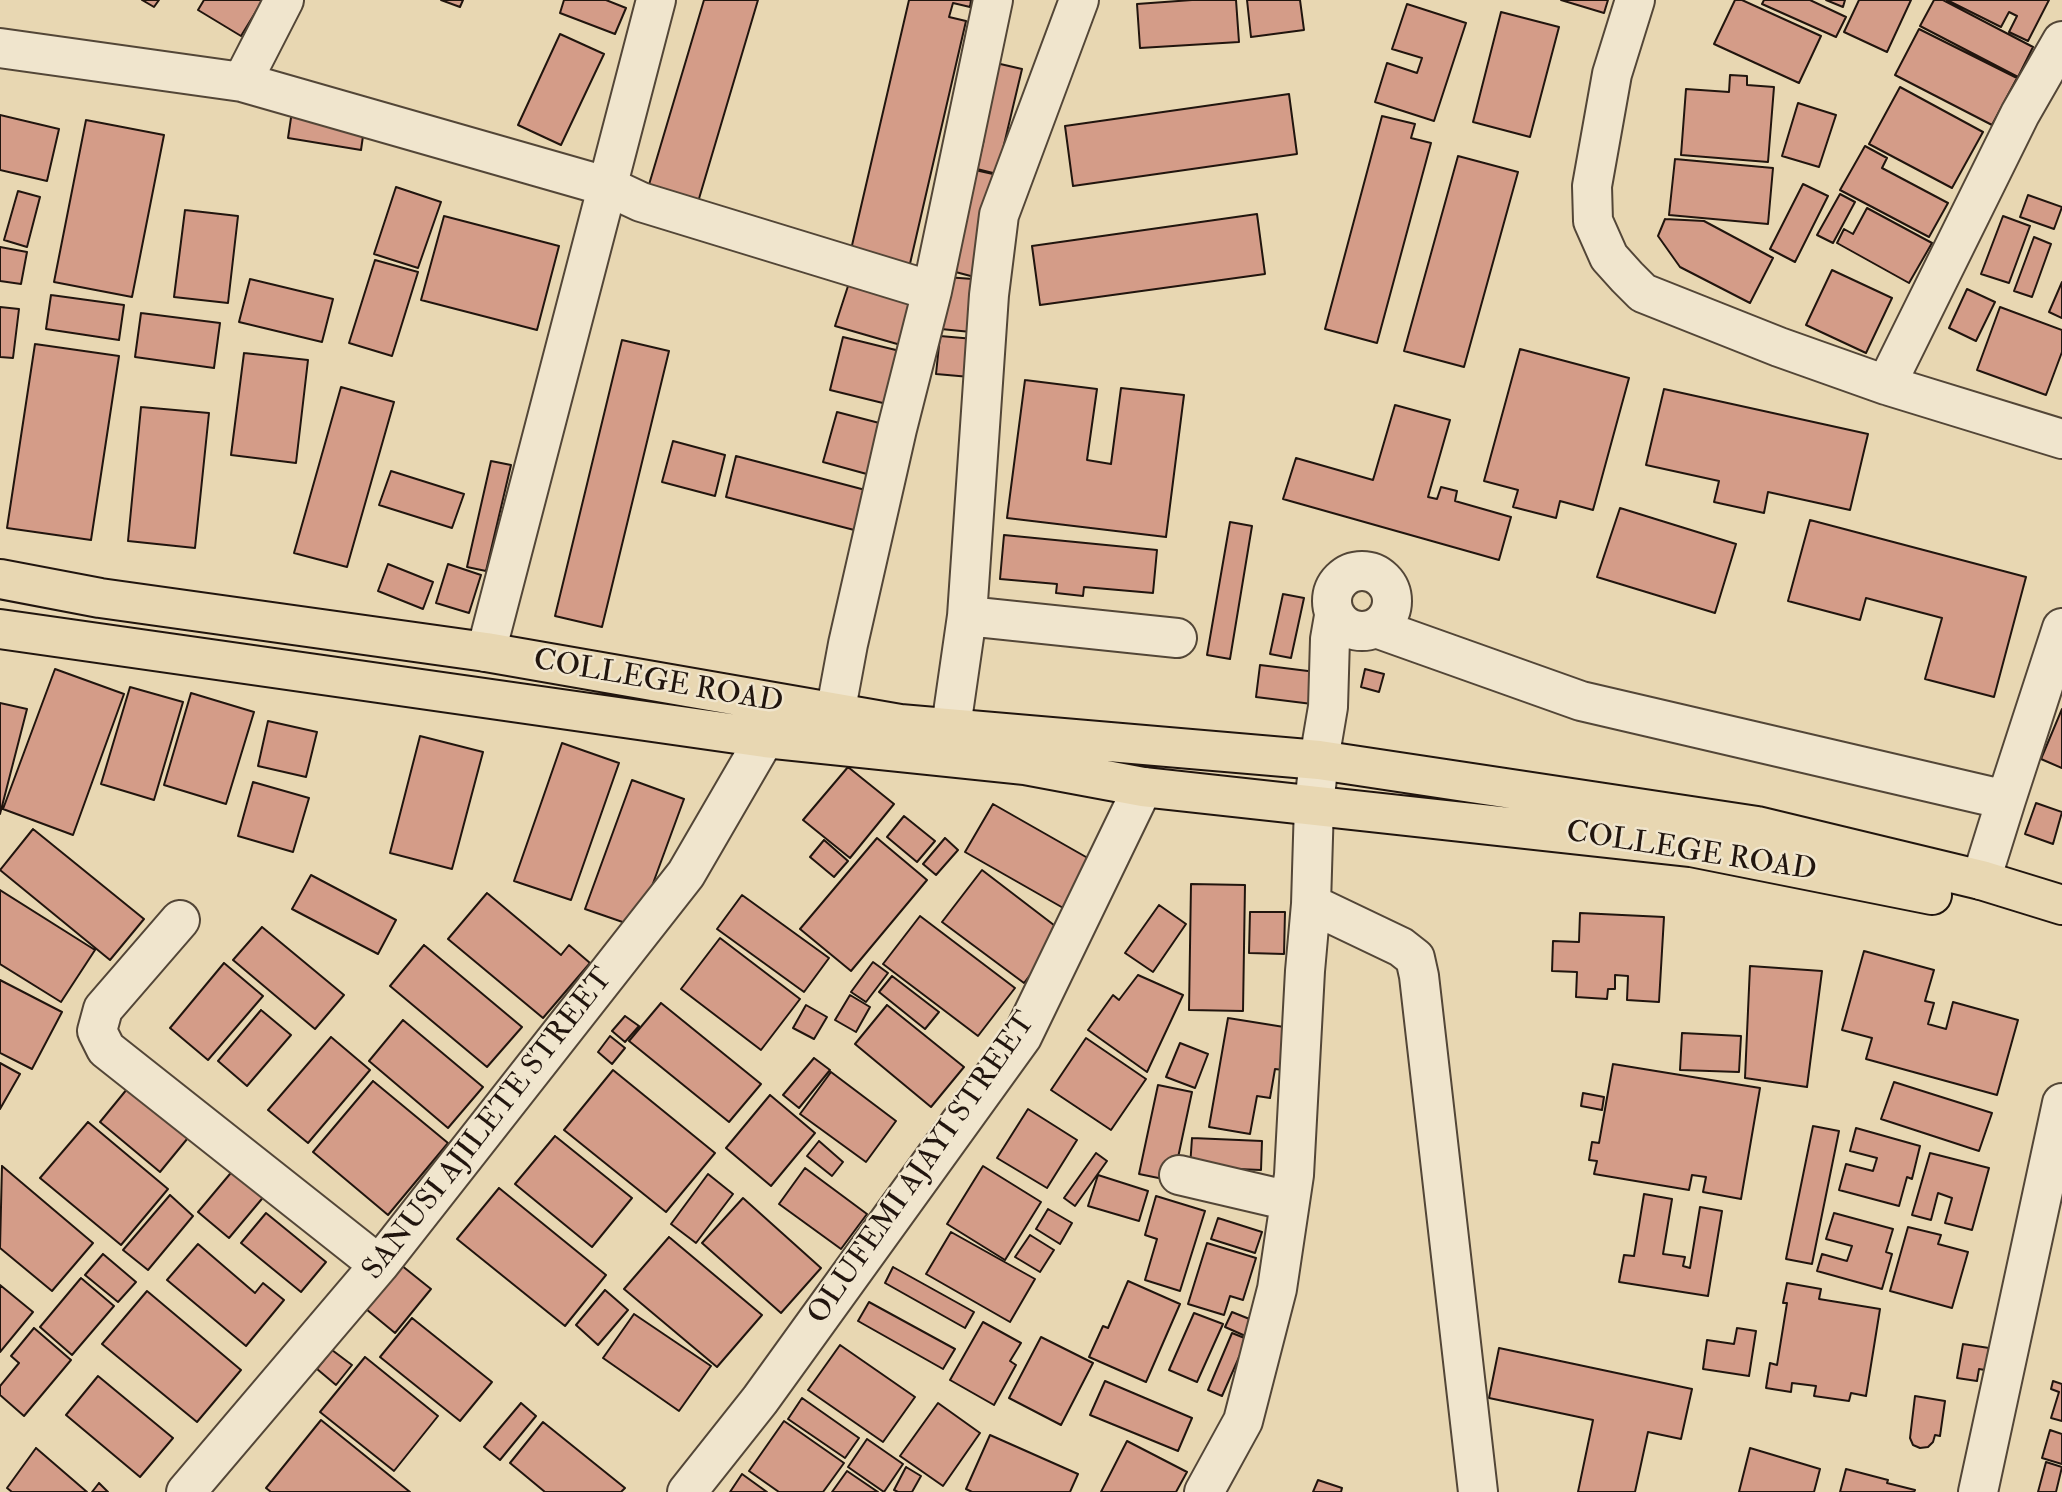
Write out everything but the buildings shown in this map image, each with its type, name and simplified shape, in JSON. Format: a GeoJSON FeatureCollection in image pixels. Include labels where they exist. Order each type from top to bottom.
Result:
{"type":"FeatureCollection","features":[{"type":"Feature","properties":{"kind":"main road","name":"COLLEGE ROAD"},"geometry":{"type":"LineString","coordinates":[[0,579],[100,598],[486,652],[900,724],[1318,760],[1757,826],[1981,880],[2062,905]]}},
{"type":"Feature","properties":{"kind":"main road","name":"COLLEGE ROAD"},"geometry":{"type":"LineString","coordinates":[[0,629],[765,738],[1025,765],[1143,787],[1691,847],[1984,907],[2062,930]]}},
{"type":"Feature","properties":{"kind":"street"},"geometry":{"type":"LineString","coordinates":[[242,82],[284,0]]}},
{"type":"Feature","properties":{"kind":"street"},"geometry":{"type":"LineString","coordinates":[[486,652],[656,0]]}},
{"type":"Feature","properties":{"kind":"street"},"geometry":{"type":"LineString","coordinates":[[835,714],[848,644],[894,443],[932,291],[993,0]]}},
{"type":"Feature","properties":{"kind":"street"},"geometry":{"type":"LineString","coordinates":[[951,727],[967,616],[989,295],[999,215],[1079,0]]}},
{"type":"Feature","properties":{"kind":"street"},"geometry":{"type":"LineString","coordinates":[[1635,0],[1612,74],[1591,186],[1594,221],[1609,257],[1643,293],[1779,347],[1886,385],[2062,439]]}},
{"type":"Feature","properties":{"kind":"street"},"geometry":{"type":"LineString","coordinates":[[1886,385],[2020,114],[2062,41]]}},
{"type":"Feature","properties":{"kind":"street"},"geometry":{"type":"LineString","coordinates":[[0,48],[242,82],[608,187],[641,202],[932,291]]}},
{"type":"Feature","properties":{"kind":"street"},"geometry":{"type":"LineString","coordinates":[[1204,1492],[1243,1421],[1277,1289],[1294,1175],[1311,904],[1314,805],[1318,760],[1328,707],[1329,639],[1334,616],[1332,593],[1346,574],[1359,571],[1381,577],[1389,586],[1393,597],[1391,610],[1386,620],[1376,628],[1353,630],[1342,625],[1334,616]]}},
{"type":"Feature","properties":{"kind":"street"},"geometry":{"type":"LineString","coordinates":[[967,616],[1177,638]]}},
{"type":"Feature","properties":{"kind":"street"},"geometry":{"type":"LineString","coordinates":[[1376,628],[1581,701],[2006,800]]}},
{"type":"Feature","properties":{"kind":"street"},"geometry":{"type":"LineString","coordinates":[[1981,880],[2062,628]]}},
{"type":"Feature","properties":{"kind":"street","name":"SANUSI AJILETE STREET"},"geometry":{"type":"LineString","coordinates":[[186,1492],[379,1265],[686,874],[765,738]]}},
{"type":"Feature","properties":{"kind":"street","name":"OLUFEMI AJAYI STREET"},"geometry":{"type":"LineString","coordinates":[[687,1492],[760,1400],[1022,1037],[1143,787]]}},
{"type":"Feature","properties":{"kind":"street"},"geometry":{"type":"LineString","coordinates":[[1311,904],[1401,947],[1415,958],[1421,990],[1478,1492]]}},
{"type":"Feature","properties":{"kind":"street"},"geometry":{"type":"LineString","coordinates":[[180,920],[103,1009],[97,1031],[106,1049],[379,1265]]}},
{"type":"Feature","properties":{"kind":"street"},"geometry":{"type":"LineString","coordinates":[[1978,1492],[2062,1102]]}},
{"type":"Feature","properties":{"kind":"street"},"geometry":{"type":"LineString","coordinates":[[1179,1175],[1290,1201]]}}]}
